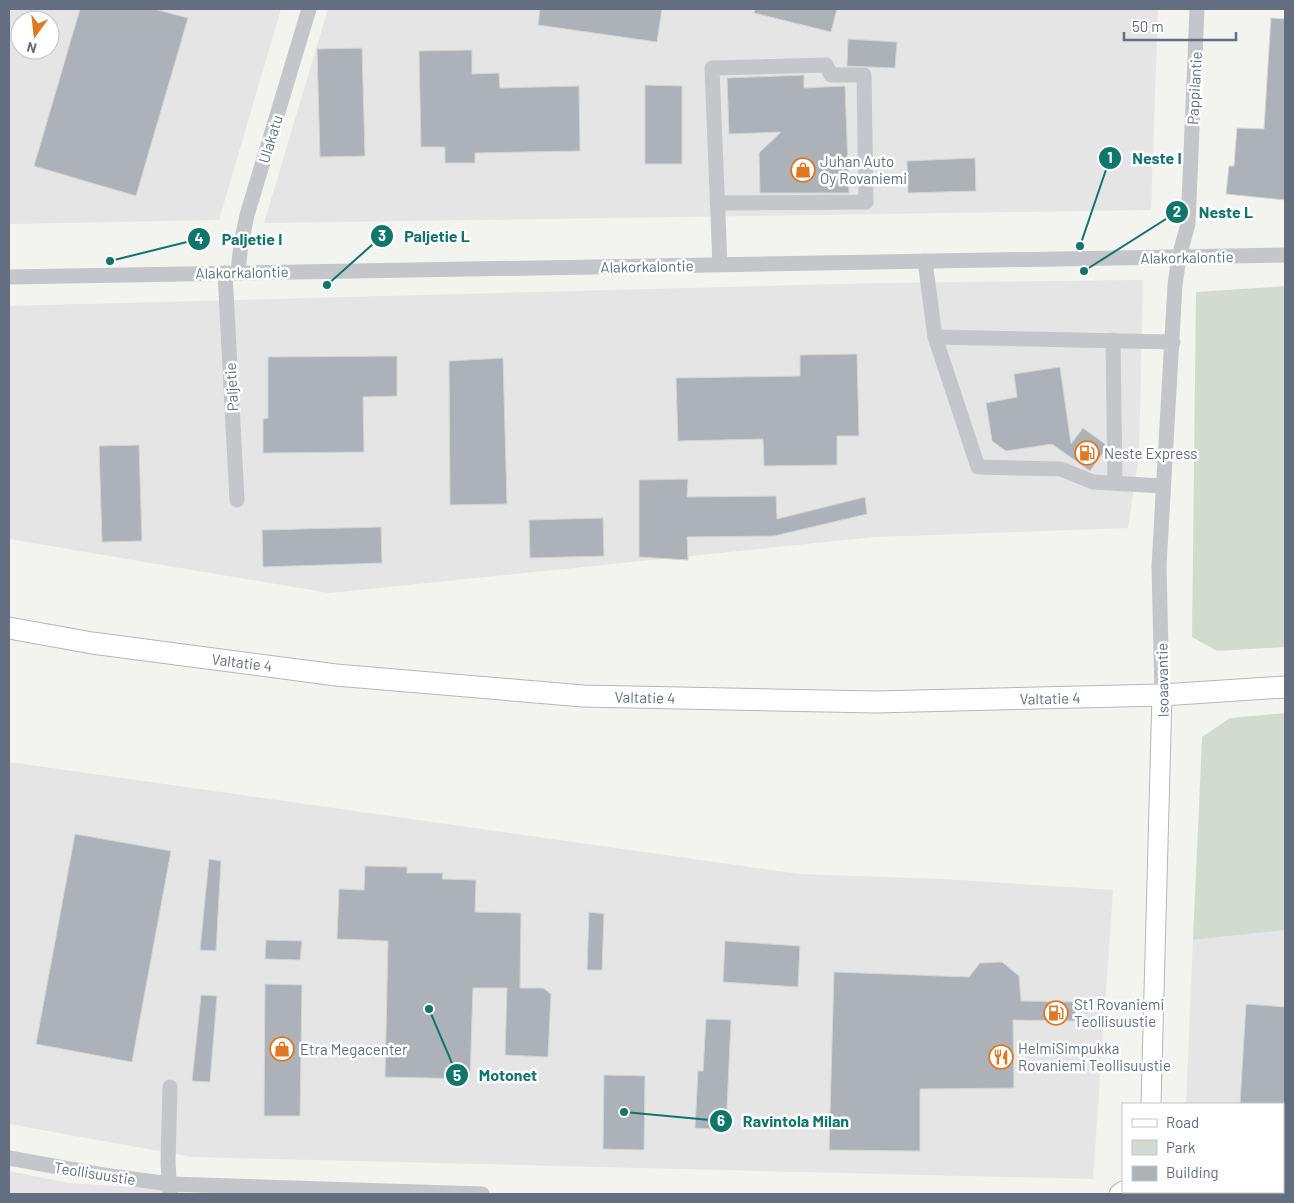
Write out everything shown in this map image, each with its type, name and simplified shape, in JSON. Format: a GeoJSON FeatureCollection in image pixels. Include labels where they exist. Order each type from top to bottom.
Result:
{"type":"FeatureCollection","features":[{"type":"Feature","properties":{"kind":"highway","name":"Valtatie 4"},"geometry":{"type":"LineString","coordinates":[[9,628],[92,642],[336,675],[583,696],[876,702],[1162,695],[1285,687]]}},
{"type":"Feature","properties":{"kind":"main road","name":"Isoaavantie"},"geometry":{"type":"LineString","coordinates":[[1151,1103],[1162,695]]}},
{"type":"Feature","properties":{"kind":"street","name":"Ulakatu"},"geometry":{"type":"LineString","coordinates":[[232,272],[247,215],[309,9]]}},
{"type":"Feature","properties":{"kind":"street","name":"Pappilantie"},"geometry":{"type":"LineString","coordinates":[[1179,257],[1188,224],[1197,9]]}},
{"type":"Feature","properties":{"kind":"street"},"geometry":{"type":"LineString","coordinates":[[717,204],[866,202],[864,76],[831,75],[826,65],[712,68],[717,204],[720,265]]}},
{"type":"Feature","properties":{"kind":"street","name":"Alakorkalontie"},"geometry":{"type":"LineString","coordinates":[[9,277],[1285,255]]}},
{"type":"Feature","properties":{"kind":"street","name":"Isoaavantie"},"geometry":{"type":"LineString","coordinates":[[1162,695],[1159,566],[1162,486],[1173,342],[1175,285],[1179,257]]}},
{"type":"Feature","properties":{"kind":"street"},"geometry":{"type":"LineString","coordinates":[[925,262],[935,337],[978,467],[1061,469],[1093,482],[1162,486]]}},
{"type":"Feature","properties":{"kind":"street","name":"Paljetie"},"geometry":{"type":"LineString","coordinates":[[232,272],[237,500]]}},
{"type":"Feature","properties":{"kind":"street"},"geometry":{"type":"LineString","coordinates":[[935,337],[1173,342]]}},
{"type":"Feature","properties":{"kind":"street"},"geometry":{"type":"LineString","coordinates":[[1113,340],[1115,483]]}},
{"type":"Feature","properties":{"kind":"street"},"geometry":{"type":"LineString","coordinates":[[170,1087],[168,1164],[170,1189]]}},
{"type":"Feature","properties":{"kind":"street","name":"Teollisuustie"},"geometry":{"type":"LineString","coordinates":[[9,1158],[170,1189],[482,1194]]}},
{"type":"Feature","properties":{"kind":"shaded area"},"geometry":{"type":"Polygon","coordinates":[[[9,9],[281,9],[219,220],[9,224],[9,9]]]}},
{"type":"Feature","properties":{"kind":"shaded area"},"geometry":{"type":"Polygon","coordinates":[[[328,9],[1158,9],[1151,210],[264,223],[328,9]]]}},
{"type":"Feature","properties":{"kind":"shaded area"},"geometry":{"type":"Polygon","coordinates":[[[1143,280],[1139,455],[1128,528],[875,537],[329,593],[9,539],[9,306],[877,283],[1143,280]]]}},
{"type":"Feature","properties":{"kind":"shaded area"},"geometry":{"type":"Polygon","coordinates":[[[9,762],[799,874],[943,879],[1113,890],[1093,1179],[192,1157],[9,1124],[9,762]]]}},
{"type":"Feature","properties":{"kind":"shaded area"},"geometry":{"type":"Polygon","coordinates":[[[1285,930],[1285,1153],[1284,1103],[1186,1103],[1193,940],[1285,930]]]}},
{"type":"Feature","properties":{"kind":"shaded area"},"geometry":{"type":"Polygon","coordinates":[[[9,1171],[69,1183],[239,1194],[9,1194],[9,1171]]]}},
{"type":"Feature","properties":{"kind":"green space"},"geometry":{"type":"Polygon","coordinates":[[[1285,286],[1285,647],[1217,651],[1192,637],[1196,292],[1285,286]]]}},
{"type":"Feature","properties":{"kind":"green space"},"geometry":{"type":"Polygon","coordinates":[[[1285,713],[1285,930],[1193,940],[1202,737],[1230,718],[1285,713]]]}},
{"type":"Feature","properties":{"kind":"building"},"geometry":{"type":"Polygon","coordinates":[[[80,9],[154,9],[188,18],[136,196],[34,166],[80,9]]]}},
{"type":"Feature","properties":{"kind":"building"},"geometry":{"type":"Polygon","coordinates":[[[540,9],[662,9],[657,42],[538,25],[540,9]]]}},
{"type":"Feature","properties":{"kind":"building"},"geometry":{"type":"Polygon","coordinates":[[[755,9],[837,9],[831,32],[754,13],[755,9]]]}},
{"type":"Feature","properties":{"kind":"building"},"geometry":{"type":"Polygon","coordinates":[[[1271,18],[1285,19],[1285,200],[1226,194],[1229,166],[1234,166],[1237,128],[1264,129],[1271,18]]]}},
{"type":"Feature","properties":{"kind":"building"},"geometry":{"type":"Polygon","coordinates":[[[848,39],[897,42],[895,68],[847,66],[848,39]]]}},
{"type":"Feature","properties":{"kind":"building"},"geometry":{"type":"Polygon","coordinates":[[[362,48],[365,156],[320,157],[317,49],[362,48]]]}},
{"type":"Feature","properties":{"kind":"building"},"geometry":{"type":"Polygon","coordinates":[[[472,50],[472,74],[499,73],[500,88],[579,86],[580,151],[475,153],[475,163],[445,163],[445,147],[421,147],[419,51],[472,50]]]}},
{"type":"Feature","properties":{"kind":"building"},"geometry":{"type":"Polygon","coordinates":[[[804,75],[804,88],[845,86],[849,193],[760,193],[759,153],[781,132],[729,134],[727,78],[804,75]]]}},
{"type":"Feature","properties":{"kind":"building"},"geometry":{"type":"Polygon","coordinates":[[[645,85],[682,86],[682,164],[645,164],[645,85]]]}},
{"type":"Feature","properties":{"kind":"building"},"geometry":{"type":"Polygon","coordinates":[[[975,158],[976,191],[908,193],[907,161],[975,158]]]}},
{"type":"Feature","properties":{"kind":"building"},"geometry":{"type":"Polygon","coordinates":[[[857,354],[859,436],[837,436],[837,465],[764,466],[763,439],[678,441],[676,378],[800,376],[800,355],[857,354]]]}},
{"type":"Feature","properties":{"kind":"building"},"geometry":{"type":"Polygon","coordinates":[[[397,356],[397,396],[363,397],[364,452],[263,453],[263,419],[268,418],[268,357],[397,356]]]}},
{"type":"Feature","properties":{"kind":"building"},"geometry":{"type":"Polygon","coordinates":[[[503,358],[507,504],[450,505],[449,361],[503,358]]]}},
{"type":"Feature","properties":{"kind":"building"},"geometry":{"type":"Polygon","coordinates":[[[1060,367],[1071,444],[1083,428],[1105,444],[1105,450],[1090,471],[1052,444],[1006,451],[992,441],[986,403],[1017,397],[1014,374],[1060,367]]]}},
{"type":"Feature","properties":{"kind":"building"},"geometry":{"type":"Polygon","coordinates":[[[139,445],[142,541],[102,542],[99,446],[139,445]]]}},
{"type":"Feature","properties":{"kind":"building"},"geometry":{"type":"Polygon","coordinates":[[[688,479],[687,497],[776,496],[777,519],[865,497],[867,514],[774,536],[687,537],[688,560],[639,557],[639,480],[688,479]]]}},
{"type":"Feature","properties":{"kind":"building"},"geometry":{"type":"Polygon","coordinates":[[[603,518],[604,556],[530,558],[529,520],[603,518]]]}},
{"type":"Feature","properties":{"kind":"building"},"geometry":{"type":"Polygon","coordinates":[[[381,527],[382,563],[263,567],[262,530],[381,527]]]}},
{"type":"Feature","properties":{"kind":"building"},"geometry":{"type":"Polygon","coordinates":[[[75,834],[171,851],[132,1062],[36,1044],[75,834]]]}},
{"type":"Feature","properties":{"kind":"building"},"geometry":{"type":"Polygon","coordinates":[[[209,859],[221,861],[216,951],[200,950],[209,859]]]}},
{"type":"Feature","properties":{"kind":"building"},"geometry":{"type":"Polygon","coordinates":[[[365,866],[407,867],[407,873],[443,873],[442,879],[476,880],[475,912],[521,913],[520,988],[543,988],[551,994],[548,1057],[505,1055],[507,988],[473,988],[470,1079],[385,1077],[388,941],[337,939],[339,889],[364,890],[365,866]]]}},
{"type":"Feature","properties":{"kind":"building"},"geometry":{"type":"Polygon","coordinates":[[[589,912],[604,914],[602,970],[587,970],[589,912]]]}},
{"type":"Feature","properties":{"kind":"building"},"geometry":{"type":"Polygon","coordinates":[[[266,940],[302,941],[300,960],[265,959],[266,940]]]}},
{"type":"Feature","properties":{"kind":"building"},"geometry":{"type":"Polygon","coordinates":[[[725,941],[800,946],[798,987],[723,982],[725,941]]]}},
{"type":"Feature","properties":{"kind":"building"},"geometry":{"type":"Polygon","coordinates":[[[1002,962],[1019,976],[1021,1001],[1076,1002],[1075,1021],[1013,1020],[1014,1088],[920,1089],[920,1151],[829,1150],[834,972],[969,977],[980,963],[1002,962]]]}},
{"type":"Feature","properties":{"kind":"building"},"geometry":{"type":"Polygon","coordinates":[[[265,984],[302,985],[300,1116],[264,1116],[265,984]]]}},
{"type":"Feature","properties":{"kind":"building"},"geometry":{"type":"Polygon","coordinates":[[[201,995],[217,996],[210,1082],[192,1081],[201,995]]]}},
{"type":"Feature","properties":{"kind":"building"},"geometry":{"type":"Polygon","coordinates":[[[1246,1004],[1285,1007],[1285,1104],[1240,1103],[1246,1004]]]}},
{"type":"Feature","properties":{"kind":"building"},"geometry":{"type":"Polygon","coordinates":[[[706,1019],[731,1020],[726,1130],[695,1128],[698,1071],[703,1071],[706,1019]]]}},
{"type":"Feature","properties":{"kind":"building"},"geometry":{"type":"Polygon","coordinates":[[[604,1075],[645,1076],[644,1150],[603,1149],[604,1075]]]}},
{"type":"Feature","properties":{"kind":"place","name":"Juhan Auto Oy Rovaniemi"},"geometry":{"type":"Point","coordinates":[803,170]}},
{"type":"Feature","properties":{"kind":"place","name":"Neste I"},"geometry":{"type":"Point","coordinates":[1080,246]}},
{"type":"Feature","properties":{"kind":"place","name":"Paljetie I"},"geometry":{"type":"Point","coordinates":[110,261]}},
{"type":"Feature","properties":{"kind":"place","name":"Neste L"},"geometry":{"type":"Point","coordinates":[1084,271]}},
{"type":"Feature","properties":{"kind":"place","name":"Paljetie L"},"geometry":{"type":"Point","coordinates":[327,285]}},
{"type":"Feature","properties":{"kind":"place","name":"Neste Express"},"geometry":{"type":"Point","coordinates":[1087,453]}},
{"type":"Feature","properties":{"kind":"place","name":"Motonet"},"geometry":{"type":"Point","coordinates":[429,1009]}},
{"type":"Feature","properties":{"kind":"place","name":"St1 Rovaniemi Teollisuustie"},"geometry":{"type":"Point","coordinates":[1056,1013]}},
{"type":"Feature","properties":{"kind":"place","name":"Etra Megacenter"},"geometry":{"type":"Point","coordinates":[282,1049]}},
{"type":"Feature","properties":{"kind":"place","name":"HelmiSimpukka Rovaniemi Teollisuustie"},"geometry":{"type":"Point","coordinates":[1001,1057]}},
{"type":"Feature","properties":{"kind":"place","name":"Ravintola Milan"},"geometry":{"type":"Point","coordinates":[624,1112]}}]}
